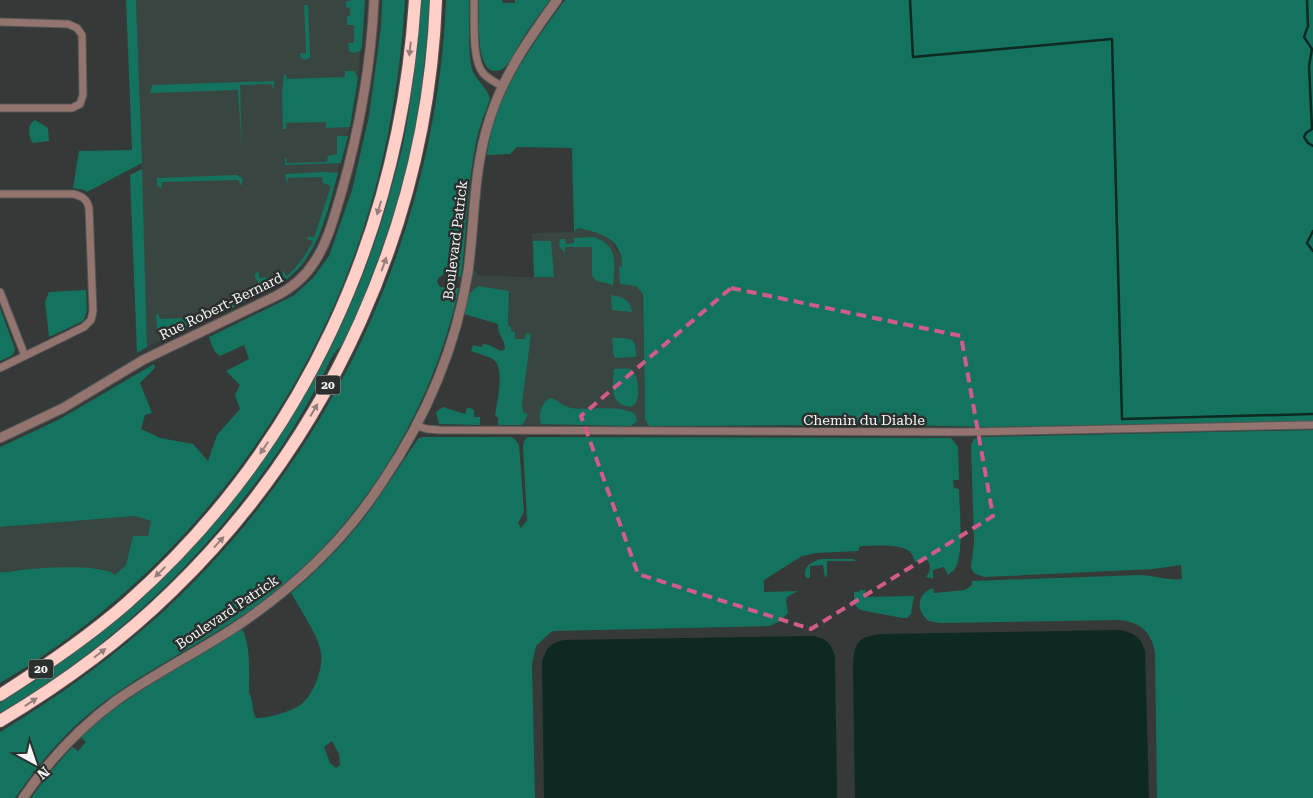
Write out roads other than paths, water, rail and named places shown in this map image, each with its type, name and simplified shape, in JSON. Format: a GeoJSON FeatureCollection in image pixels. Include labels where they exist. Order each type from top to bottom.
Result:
{"type":"FeatureCollection","features":[{"type":"Feature","properties":{"kind":"highway","name":"20"},"geometry":{"type":"LineString","coordinates":[[0,695],[44,667],[88,635],[163,570],[236,486],[292,404],[344,306],[364,254],[380,203],[392,160],[401,114],[410,55],[414,0]]}},
{"type":"Feature","properties":{"kind":"highway","name":"20"},"geometry":{"type":"LineString","coordinates":[[0,721],[89,662],[173,591],[244,512],[306,424],[359,325],[381,273],[400,216],[422,128],[431,61],[436,0]]}},
{"type":"Feature","properties":{"kind":"street","name":"Rue Robert-Bernard"},"geometry":{"type":"LineString","coordinates":[[0,438],[63,408],[143,360],[283,293],[308,271],[319,256],[327,239],[348,170],[365,90],[374,0]]}},
{"type":"Feature","properties":{"kind":"street"},"geometry":{"type":"LineString","coordinates":[[474,0],[478,66],[484,75],[502,86]]}},
{"type":"Feature","properties":{"kind":"street","name":"Boulevard Patrick"},"geometry":{"type":"LineString","coordinates":[[23,798],[59,752],[102,711],[136,687],[253,615],[314,565],[367,505],[416,426],[435,385],[459,314],[468,271],[480,159],[490,118],[502,86],[523,49],[557,0]]}},
{"type":"Feature","properties":{"kind":"street"},"geometry":{"type":"LineString","coordinates":[[0,22],[68,24],[77,28],[82,37],[83,94],[80,104],[70,108],[0,108]]}},
{"type":"Feature","properties":{"kind":"street"},"geometry":{"type":"LineString","coordinates":[[0,194],[73,194],[84,198],[90,208],[93,316],[84,327],[0,368]]}},
{"type":"Feature","properties":{"kind":"street"},"geometry":{"type":"LineString","coordinates":[[0,292],[25,356]]}},
{"type":"Feature","properties":{"kind":"street","name":"Chemin du Diable"},"geometry":{"type":"LineString","coordinates":[[416,426],[427,429],[449,430],[965,432],[1313,425]]}},
{"type":"Feature","properties":{"kind":"waterway"},"geometry":{"type":"LineString","coordinates":[[910,0],[913,57],[1112,39],[1122,419],[1313,414]]}},
{"type":"Feature","properties":{"kind":"waterway"},"geometry":{"type":"LineString","coordinates":[[1307,0],[1308,26],[1304,37],[1312,49],[1309,66],[1312,129],[1304,137],[1313,146]]}},
{"type":"Feature","properties":{"kind":"waterway"},"geometry":{"type":"LineString","coordinates":[[1313,231],[1307,243],[1313,251]]}}]}
